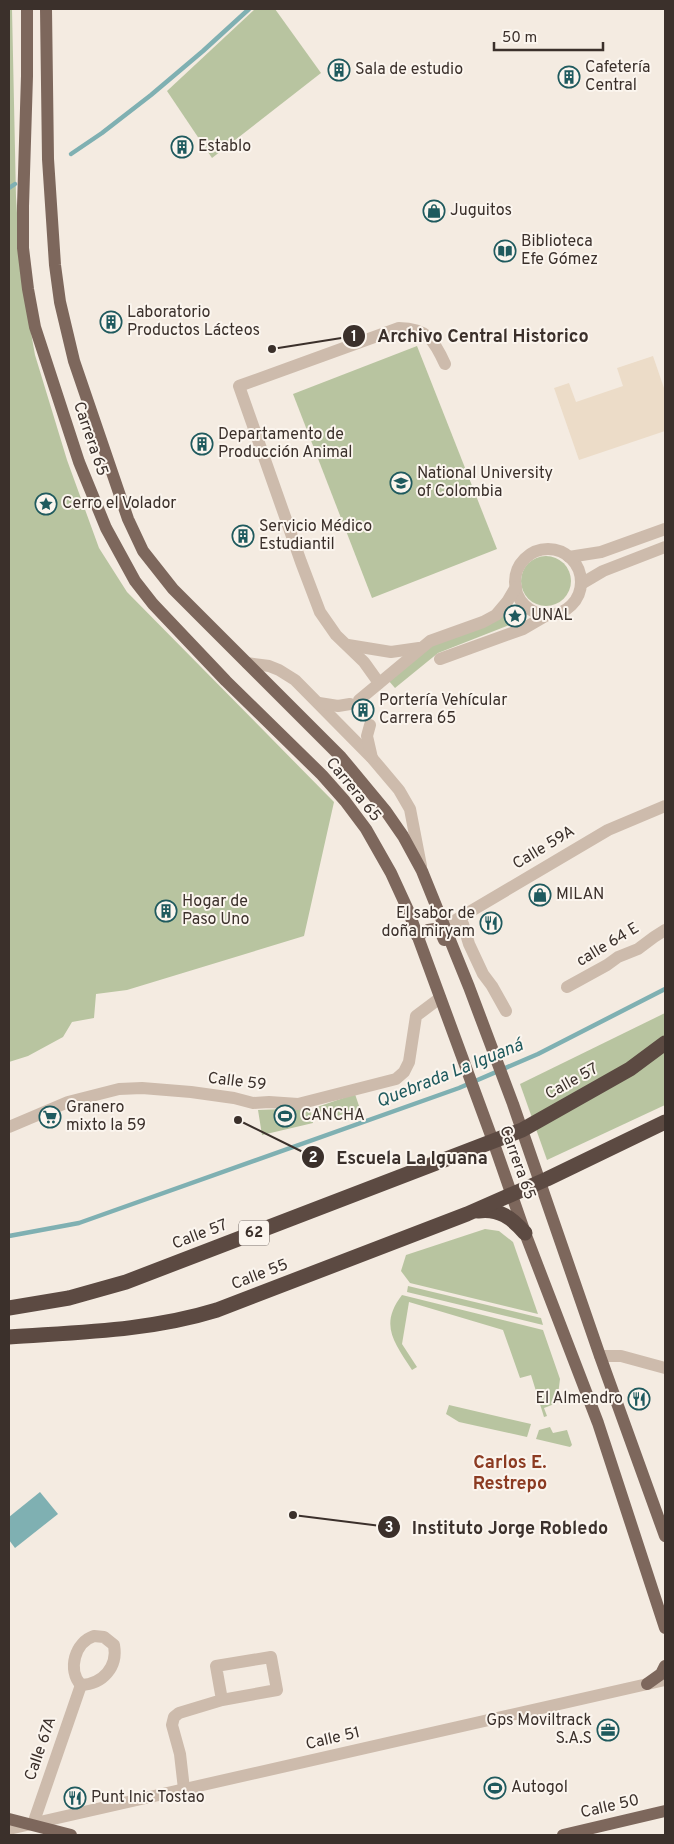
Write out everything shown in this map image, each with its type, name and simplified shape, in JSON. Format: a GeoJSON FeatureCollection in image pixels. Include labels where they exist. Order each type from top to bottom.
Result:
{"type":"FeatureCollection","features":[{"type":"Feature","properties":{"kind":"highway","name":"Calle 57"},"geometry":{"type":"LineString","coordinates":[[9,1308],[69,1298],[126,1282],[522,1130],[630,1069],[665,1043]]}},
{"type":"Feature","properties":{"kind":"highway"},"geometry":{"type":"LineString","coordinates":[[512,1194],[665,1122]]}},
{"type":"Feature","properties":{"kind":"highway","name":"Calle 55"},"geometry":{"type":"LineString","coordinates":[[9,1336],[145,1327],[202,1315],[467,1214],[512,1194]]}},
{"type":"Feature","properties":{"kind":"highway"},"geometry":{"type":"LineString","coordinates":[[467,1214],[481,1210],[501,1212],[514,1221],[525,1233]]}},
{"type":"Feature","properties":{"kind":"main road","name":"Carrera 65"},"geometry":{"type":"LineString","coordinates":[[27,9],[28,76],[23,248],[35,327],[79,462],[106,528],[135,581],[153,604],[226,681],[322,775],[345,801],[366,829],[391,873],[408,910],[484,1115],[525,1233],[598,1423],[665,1628]]}},
{"type":"Feature","properties":{"kind":"main road","name":"Carrera 65"},"geometry":{"type":"LineString","coordinates":[[46,9],[48,159],[55,265],[60,302],[74,361],[131,528],[143,551],[173,589],[341,757],[364,784],[403,836],[422,871],[469,987],[513,1104],[600,1356],[665,1536]]}},
{"type":"Feature","properties":{"kind":"main road"},"geometry":{"type":"LineString","coordinates":[[417,936],[432,928],[438,930],[463,974]]}},
{"type":"Feature","properties":{"kind":"main road"},"geometry":{"type":"LineString","coordinates":[[647,1684],[661,1674],[665,1666]]}},
{"type":"Feature","properties":{"kind":"main road","name":"Calle 50"},"geometry":{"type":"LineString","coordinates":[[563,1835],[665,1811]]}},
{"type":"Feature","properties":{"kind":"main road"},"geometry":{"type":"LineString","coordinates":[[9,1819],[70,1835]]}},
{"type":"Feature","properties":{"kind":"street"},"geometry":{"type":"LineString","coordinates":[[379,683],[364,662],[328,624],[315,600],[239,386],[399,328],[410,328],[425,334],[436,346],[445,364]]}},
{"type":"Feature","properties":{"kind":"street"},"geometry":{"type":"LineString","coordinates":[[547,615],[532,611],[526,606],[516,587],[515,579],[521,563],[536,552],[544,549],[554,550],[569,556],[601,552],[665,529]]}},
{"type":"Feature","properties":{"kind":"street"},"geometry":{"type":"LineString","coordinates":[[581,584],[603,571],[665,547]]}},
{"type":"Feature","properties":{"kind":"street"},"geometry":{"type":"LineString","coordinates":[[440,659],[523,629],[547,615],[559,613],[572,605],[581,584],[578,569],[569,556]]}},
{"type":"Feature","properties":{"kind":"street"},"geometry":{"type":"LineString","coordinates":[[319,703],[338,706],[354,702],[430,641],[496,615],[516,587]]}},
{"type":"Feature","properties":{"kind":"street"},"geometry":{"type":"LineString","coordinates":[[348,645],[391,652],[420,648]]}},
{"type":"Feature","properties":{"kind":"street"},"geometry":{"type":"LineString","coordinates":[[247,663],[269,666],[295,680],[372,758],[406,799],[413,820],[422,871]]}},
{"type":"Feature","properties":{"kind":"street"},"geometry":{"type":"LineString","coordinates":[[370,724],[367,736],[372,758]]}},
{"type":"Feature","properties":{"kind":"street","name":"Calle 59A"},"geometry":{"type":"LineString","coordinates":[[444,927],[608,830],[665,806]]}},
{"type":"Feature","properties":{"kind":"street"},"geometry":{"type":"LineString","coordinates":[[463,924],[469,944],[483,974],[506,1011]]}},
{"type":"Feature","properties":{"kind":"street","name":"calle 64 E"},"geometry":{"type":"LineString","coordinates":[[568,987],[618,958],[638,949],[665,930]]}},
{"type":"Feature","properties":{"kind":"street","name":"Calle 59"},"geometry":{"type":"LineString","coordinates":[[9,1127],[68,1102],[119,1088],[191,1092],[234,1098],[252,1103],[298,1104],[396,1080],[410,1062],[416,1016],[441,1002]]}},
{"type":"Feature","properties":{"kind":"street"},"geometry":{"type":"LineString","coordinates":[[600,1356],[621,1356],[665,1368]]}},
{"type":"Feature","properties":{"kind":"street"},"geometry":{"type":"LineString","coordinates":[[184,1789],[180,1754],[172,1725],[174,1717],[180,1713],[222,1700],[277,1690],[271,1657],[216,1666],[222,1700]]}},
{"type":"Feature","properties":{"kind":"street","name":"Calle 51"},"geometry":{"type":"LineString","coordinates":[[9,1829],[665,1680]]}},
{"type":"Feature","properties":{"kind":"street","name":"Calle 67A"},"geometry":{"type":"LineString","coordinates":[[33,1824],[81,1685]]}},
{"type":"Feature","properties":{"kind":"green space","name":"Cerro el Volador"},"geometry":{"type":"Polygon","coordinates":[[[9,9],[12,9],[16,197],[21,277],[35,355],[67,460],[99,548],[127,592],[334,802],[304,936],[127,990],[96,994],[94,1018],[72,1022],[63,1037],[28,1056],[9,1062],[9,9]]]}},
{"type":"Feature","properties":{"kind":"green space"},"geometry":{"type":"Polygon","coordinates":[[[255,9],[275,9],[321,73],[212,158],[167,91],[255,9]]]}},
{"type":"Feature","properties":{"kind":"green space"},"geometry":{"type":"Polygon","coordinates":[[[417,346],[497,549],[372,598],[293,394],[417,346]]]}},
{"type":"Feature","properties":{"kind":"green space"},"geometry":{"type":"Polygon","coordinates":[[[541,556],[551,556],[564,563],[571,576],[571,586],[564,599],[551,606],[541,606],[532,602],[525,595],[521,586],[521,576],[525,567],[532,560],[541,556]]]}},
{"type":"Feature","properties":{"kind":"green space"},"geometry":{"type":"Polygon","coordinates":[[[510,607],[525,619],[438,653],[395,688],[388,680],[432,643],[510,607]]]}},
{"type":"Feature","properties":{"kind":"green space"},"geometry":{"type":"Polygon","coordinates":[[[665,1013],[665,1105],[547,1160],[520,1084],[665,1013]]]}},
{"type":"Feature","properties":{"kind":"green space"},"geometry":{"type":"Polygon","coordinates":[[[355,1094],[360,1109],[321,1121],[317,1107],[355,1094]]]}},
{"type":"Feature","properties":{"kind":"green space","name":"CANCHA"},"geometry":{"type":"Polygon","coordinates":[[[310,1106],[313,1123],[262,1135],[258,1110],[310,1106]]]}},
{"type":"Feature","properties":{"kind":"green space"},"geometry":{"type":"Polygon","coordinates":[[[485,1229],[499,1231],[513,1242],[538,1314],[410,1283],[401,1271],[406,1255],[485,1229]]]}},
{"type":"Feature","properties":{"kind":"green space"},"geometry":{"type":"Polygon","coordinates":[[[408,1286],[541,1318],[543,1325],[407,1292],[408,1286]]]}},
{"type":"Feature","properties":{"kind":"green space"},"geometry":{"type":"Polygon","coordinates":[[[402,1295],[543,1330],[560,1379],[557,1403],[544,1408],[547,1416],[544,1417],[531,1375],[520,1378],[503,1330],[409,1302],[402,1344],[417,1367],[412,1370],[395,1342],[390,1325],[391,1315],[402,1295]]]}},
{"type":"Feature","properties":{"kind":"green space"},"geometry":{"type":"Polygon","coordinates":[[[449,1405],[531,1424],[527,1437],[459,1422],[446,1414],[449,1405]]]}},
{"type":"Feature","properties":{"kind":"green space"},"geometry":{"type":"Polygon","coordinates":[[[550,1427],[553,1433],[567,1430],[572,1445],[570,1447],[536,1439],[539,1430],[550,1427]]]}},
{"type":"Feature","properties":{"kind":"shaded area"},"geometry":{"type":"Polygon","coordinates":[[[653,356],[665,391],[665,431],[579,460],[554,388],[569,383],[576,402],[623,386],[617,368],[653,356]]]}},
{"type":"Feature","properties":{"kind":"water"},"geometry":{"type":"Polygon","coordinates":[[[40,1492],[58,1514],[15,1548],[9,1540],[9,1517],[40,1492]]]}},
{"type":"Feature","properties":{"kind":"waterway"},"geometry":{"type":"LineString","coordinates":[[71,154],[151,95],[249,9]]}},
{"type":"Feature","properties":{"kind":"waterway"},"geometry":{"type":"LineString","coordinates":[[9,188],[15,184]]}},
{"type":"Feature","properties":{"kind":"waterway","name":"Quebrada La Iguaná"},"geometry":{"type":"LineString","coordinates":[[9,1236],[79,1223],[459,1088],[538,1054],[665,989]]}},
{"type":"Feature","properties":{"kind":"place","name":"Sala de estudio"},"geometry":{"type":"Point","coordinates":[339,70]}},
{"type":"Feature","properties":{"kind":"place","name":"Cafetería Central"},"geometry":{"type":"Point","coordinates":[569,77]}},
{"type":"Feature","properties":{"kind":"place","name":"Establo"},"geometry":{"type":"Point","coordinates":[182,147]}},
{"type":"Feature","properties":{"kind":"place","name":"Juguitos"},"geometry":{"type":"Point","coordinates":[434,211]}},
{"type":"Feature","properties":{"kind":"place","name":"Biblioteca Efe Gómez"},"geometry":{"type":"Point","coordinates":[505,251]}},
{"type":"Feature","properties":{"kind":"place","name":"Laboratorio Productos Lácteos"},"geometry":{"type":"Point","coordinates":[111,322]}},
{"type":"Feature","properties":{"kind":"place","name":"Archivo Central Historico"},"geometry":{"type":"Point","coordinates":[272,349]}},
{"type":"Feature","properties":{"kind":"place","name":"Departamento de Producción Animal"},"geometry":{"type":"Point","coordinates":[202,444]}},
{"type":"Feature","properties":{"kind":"place","name":"National University of Colombia"},"geometry":{"type":"Point","coordinates":[401,483]}},
{"type":"Feature","properties":{"kind":"place","name":"Cerro el Volador"},"geometry":{"type":"Point","coordinates":[46,504]}},
{"type":"Feature","properties":{"kind":"place","name":"Servicio Médico Estudiantil"},"geometry":{"type":"Point","coordinates":[243,536]}},
{"type":"Feature","properties":{"kind":"place","name":"UNAL"},"geometry":{"type":"Point","coordinates":[515,616]}},
{"type":"Feature","properties":{"kind":"place","name":"Portería Vehícular Carrera 65"},"geometry":{"type":"Point","coordinates":[363,710]}},
{"type":"Feature","properties":{"kind":"place","name":"MILAN"},"geometry":{"type":"Point","coordinates":[540,895]}},
{"type":"Feature","properties":{"kind":"place","name":"Hogar de Paso Uno"},"geometry":{"type":"Point","coordinates":[166,911]}},
{"type":"Feature","properties":{"kind":"place","name":"El sabor de doña miryam"},"geometry":{"type":"Point","coordinates":[491,923]}},
{"type":"Feature","properties":{"kind":"place","name":"CANCHA"},"geometry":{"type":"Point","coordinates":[285,1116]}},
{"type":"Feature","properties":{"kind":"place","name":"Granero mixto la 59"},"geometry":{"type":"Point","coordinates":[50,1117]}},
{"type":"Feature","properties":{"kind":"place","name":"Escuela La Iguana"},"geometry":{"type":"Point","coordinates":[238,1120]}},
{"type":"Feature","properties":{"kind":"place","name":"El Almendro"},"geometry":{"type":"Point","coordinates":[639,1399]}},
{"type":"Feature","properties":{"kind":"place","name":"Instituto Jorge Robledo"},"geometry":{"type":"Point","coordinates":[293,1515]}},
{"type":"Feature","properties":{"kind":"place","name":"Gps Moviltrack S.A.S"},"geometry":{"type":"Point","coordinates":[608,1730]}},
{"type":"Feature","properties":{"kind":"place","name":"Autogol"},"geometry":{"type":"Point","coordinates":[495,1788]}},
{"type":"Feature","properties":{"kind":"place","name":"Punt Inic Tostao"},"geometry":{"type":"Point","coordinates":[75,1798]}},
{"type":"Feature","properties":{"kind":"district","name":"Carlos E. Restrepo"},"geometry":{"type":"Point","coordinates":[510,1474]}}]}
